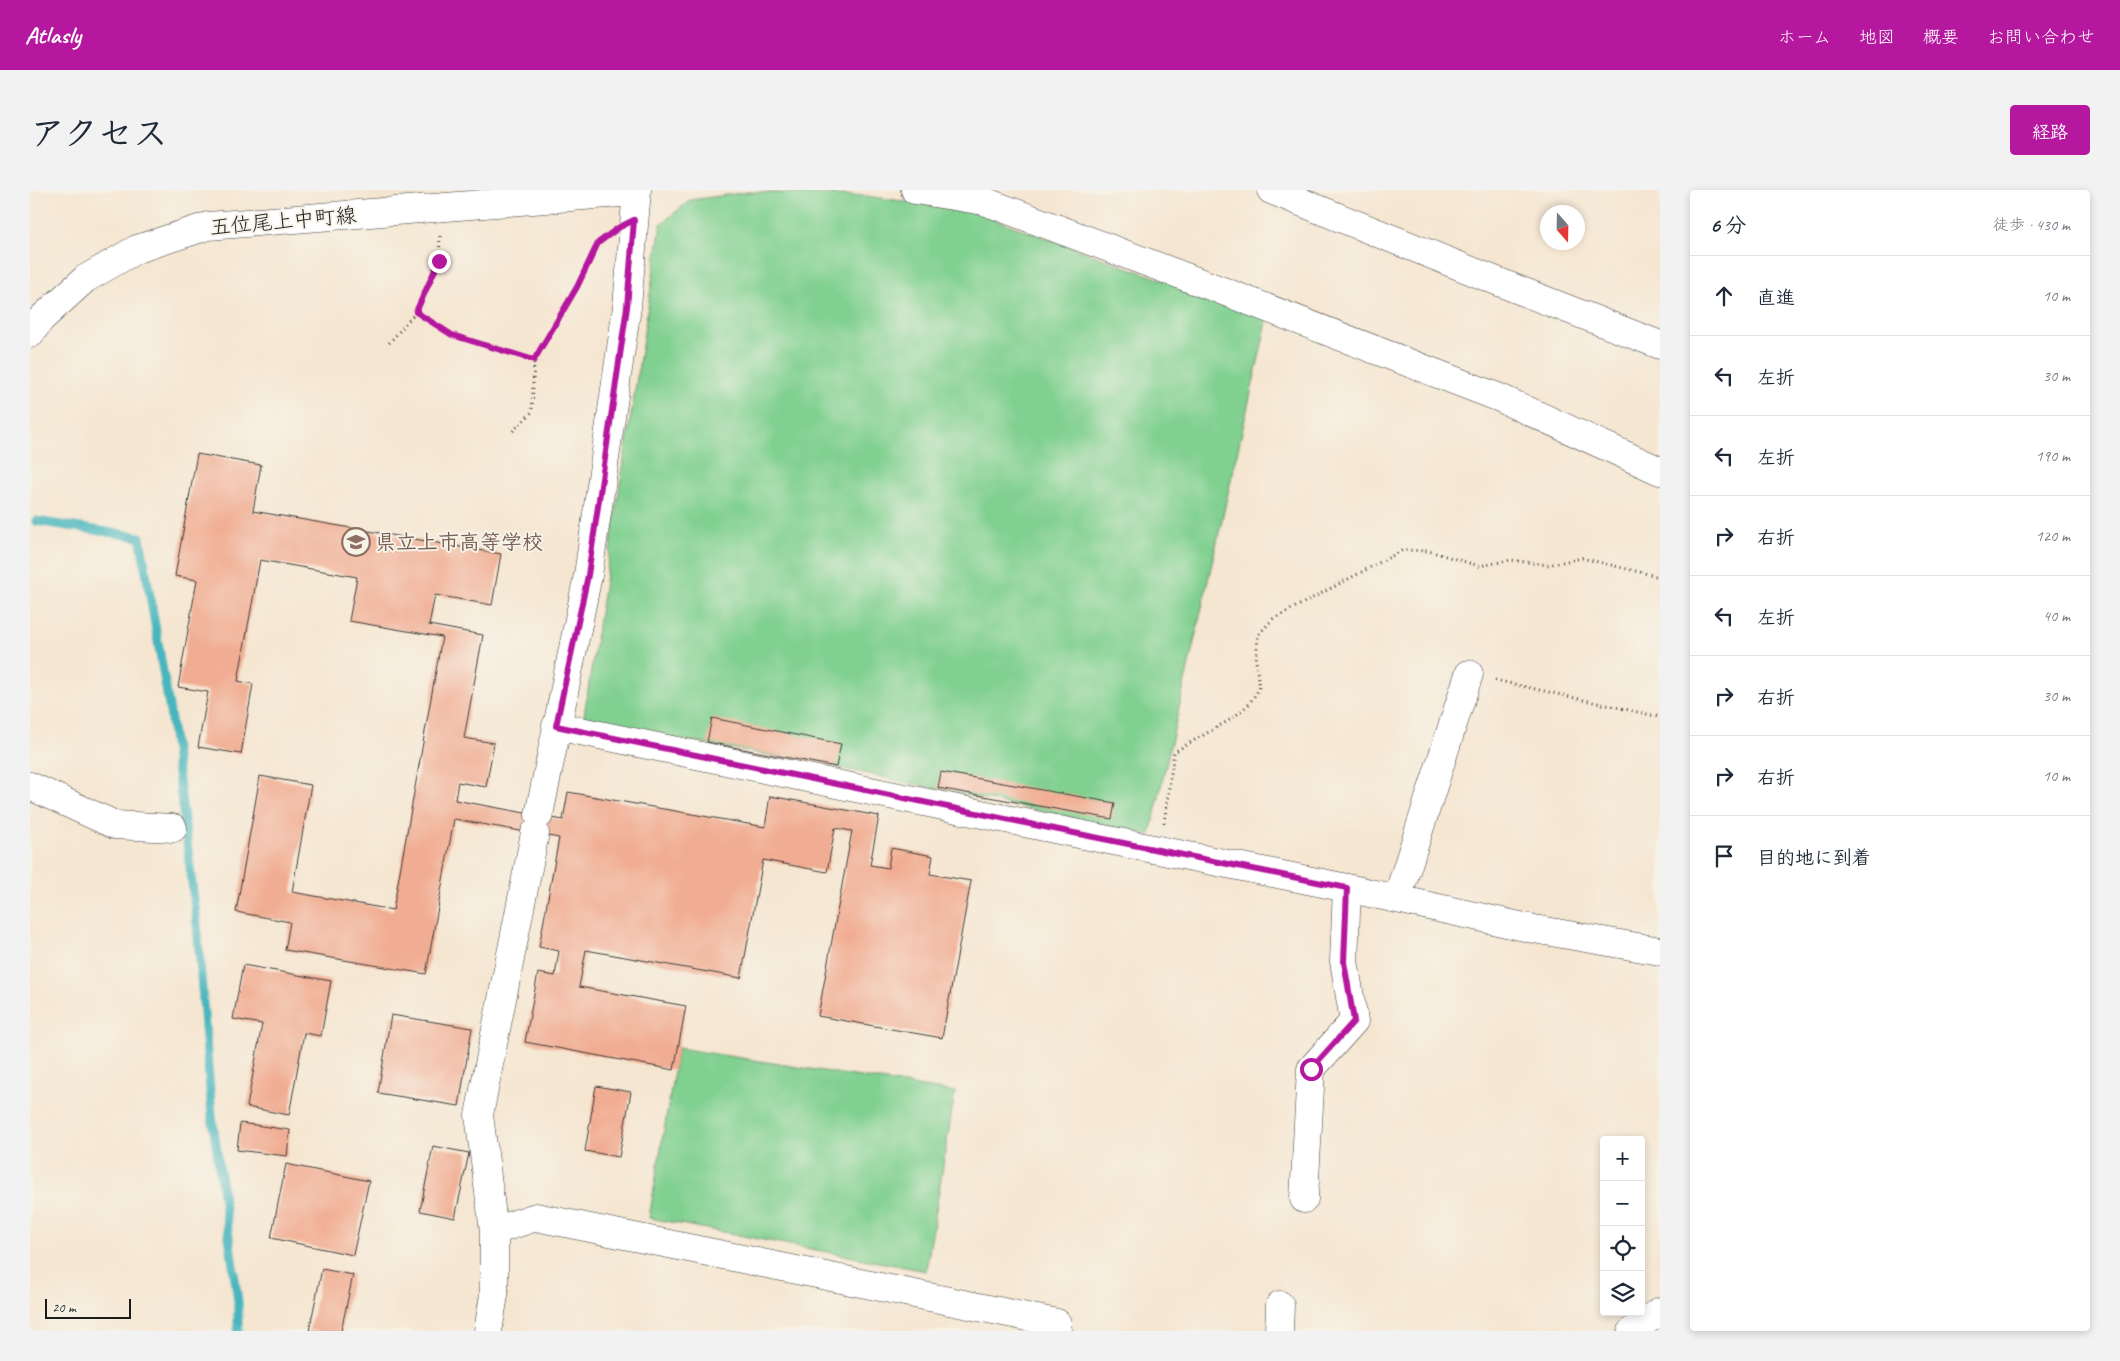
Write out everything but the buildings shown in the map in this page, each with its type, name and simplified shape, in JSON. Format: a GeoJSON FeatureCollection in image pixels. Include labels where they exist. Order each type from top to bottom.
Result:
{"type":"FeatureCollection","features":[{"type":"Feature","properties":{"kind":"street","name":"五位尾上中町線"},"geometry":{"type":"LineString","coordinates":[[30,334],[41,319],[85,279],[137,249],[208,226],[621,193],[630,190]]}},
{"type":"Feature","properties":{"kind":"street"},"geometry":{"type":"LineString","coordinates":[[488,1331],[494,1295],[494,1231],[479,1115],[588,575],[627,307],[637,190]]}},
{"type":"Feature","properties":{"kind":"street"},"geometry":{"type":"LineString","coordinates":[[915,190],[984,201],[1178,274],[1500,398],[1660,471]]}},
{"type":"Feature","properties":{"kind":"street"},"geometry":{"type":"LineString","coordinates":[[1272,190],[1660,345]]}},
{"type":"Feature","properties":{"kind":"street"},"geometry":{"type":"LineString","coordinates":[[1397,899],[1469,674]]}},
{"type":"Feature","properties":{"kind":"street"},"geometry":{"type":"LineString","coordinates":[[556,726],[1347,888],[1534,929],[1660,951]]}},
{"type":"Feature","properties":{"kind":"street"},"geometry":{"type":"LineString","coordinates":[[30,786],[115,824],[173,828]]}},
{"type":"Feature","properties":{"kind":"street"},"geometry":{"type":"LineString","coordinates":[[1304,1199],[1311,1069],[1354,1021],[1344,962],[1347,888]]}},
{"type":"Feature","properties":{"kind":"street"},"geometry":{"type":"LineString","coordinates":[[494,1231],[536,1217],[1057,1323],[1058,1331]]}},
{"type":"Feature","properties":{"kind":"street"},"geometry":{"type":"LineString","coordinates":[[1632,1331],[1660,1311]]}},
{"type":"Feature","properties":{"kind":"path"},"geometry":{"type":"LineString","coordinates":[[389,343],[416,312],[439,261],[442,208]]}},
{"type":"Feature","properties":{"kind":"path"},"geometry":{"type":"LineString","coordinates":[[513,431],[532,412],[534,360],[577,287],[598,243],[618,228],[634,220]]}},
{"type":"Feature","properties":{"kind":"path"},"geometry":{"type":"LineString","coordinates":[[416,312],[452,335],[534,360]]}},
{"type":"Feature","properties":{"kind":"path"},"geometry":{"type":"LineString","coordinates":[[1160,850],[1174,752],[1233,718],[1250,704],[1259,689],[1256,661],[1258,635],[1274,619],[1403,550],[1429,551],[1479,566],[1510,560],[1548,566],[1582,558],[1660,577]]}},
{"type":"Feature","properties":{"kind":"path"},"geometry":{"type":"LineString","coordinates":[[1469,674],[1660,717]]}},
{"type":"Feature","properties":{"kind":"green space"},"geometry":{"type":"Polygon","coordinates":[[[749,192],[867,196],[971,211],[1268,318],[1150,835],[836,767],[583,722],[661,224],[690,200],[749,192]]]}},
{"type":"Feature","properties":{"kind":"green space"},"geometry":{"type":"Polygon","coordinates":[[[678,1048],[955,1092],[926,1271],[649,1218],[678,1048]]]}},
{"type":"Feature","properties":{"kind":"waterway"},"geometry":{"type":"LineString","coordinates":[[36,521],[140,537],[170,712],[187,842],[197,924],[212,1116],[238,1301],[238,1331]]}},
{"type":"Feature","properties":{"kind":"place","name":"県立上市高等学校"},"geometry":{"type":"Point","coordinates":[356,542]}},
{"type":"Feature","properties":{"kind":"route"},"geometry":{"type":"LineString","coordinates":[[439,261],[416,312],[452,335],[534,360],[577,287],[598,243],[618,228],[634,220],[627,307],[588,575],[556,726],[1347,888],[1344,962],[1354,1021],[1311,1069]]}}]}
